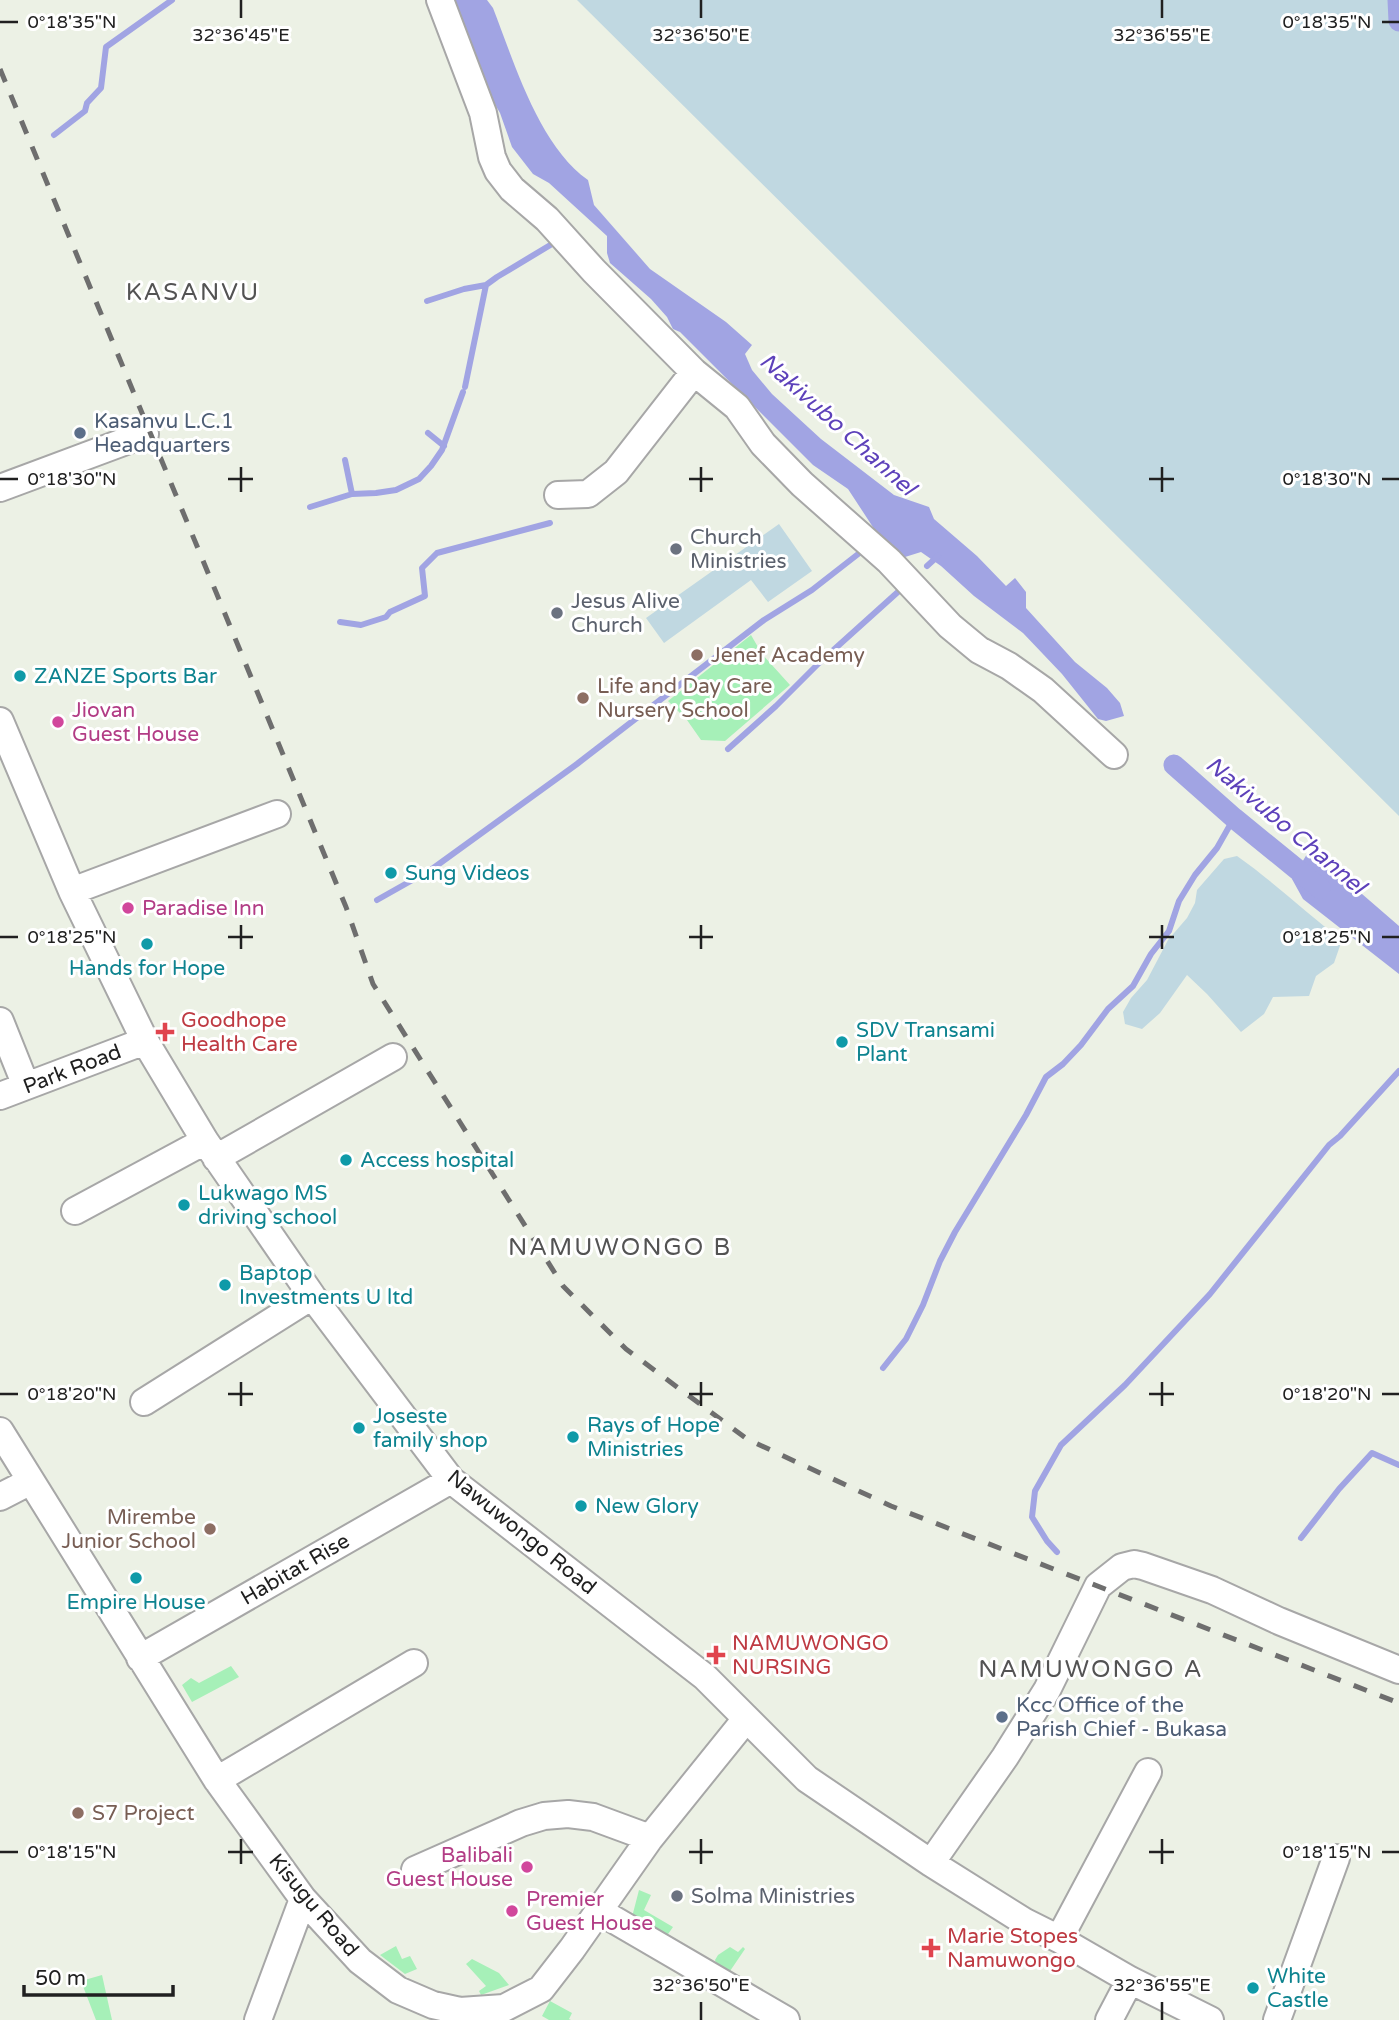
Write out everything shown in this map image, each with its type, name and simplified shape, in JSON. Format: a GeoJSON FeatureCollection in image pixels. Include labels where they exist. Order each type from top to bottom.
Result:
{"type":"FeatureCollection","features":[{"type":"Feature","properties":{"kind":"street"},"geometry":{"type":"LineString","coordinates":[[440,0],[483,113],[492,157],[498,171],[512,189],[547,219],[594,271],[694,372],[737,407],[763,444],[802,484],[889,561],[950,626],[979,650],[1009,666],[1043,690],[1114,755]]}},
{"type":"Feature","properties":{"kind":"street"},"geometry":{"type":"LineString","coordinates":[[558,495],[589,494],[616,472],[694,372]]}},
{"type":"Feature","properties":{"kind":"street"},"geometry":{"type":"LineString","coordinates":[[0,488],[145,434]]}},
{"type":"Feature","properties":{"kind":"street","name":"Nawuwongo Road"},"geometry":{"type":"LineString","coordinates":[[0,721],[72,891],[145,1041],[211,1150],[312,1296],[451,1480],[705,1677],[807,1779],[931,1863],[1025,1922],[1130,1980],[1210,2020]]}},
{"type":"Feature","properties":{"kind":"street"},"geometry":{"type":"LineString","coordinates":[[72,891],[277,814]]}},
{"type":"Feature","properties":{"kind":"street"},"geometry":{"type":"LineString","coordinates":[[0,1021],[26,1086]]}},
{"type":"Feature","properties":{"kind":"street","name":"Park Road"},"geometry":{"type":"LineString","coordinates":[[0,1096],[145,1041]]}},
{"type":"Feature","properties":{"kind":"street"},"geometry":{"type":"LineString","coordinates":[[75,1211],[211,1150],[393,1057]]}},
{"type":"Feature","properties":{"kind":"street"},"geometry":{"type":"LineString","coordinates":[[144,1402],[312,1296]]}},
{"type":"Feature","properties":{"kind":"street","name":"Kisugu Road"},"geometry":{"type":"LineString","coordinates":[[0,1431],[217,1780],[303,1899],[360,1961],[398,1990],[433,2005],[460,2011],[504,2014],[541,1989],[650,1838],[746,1718]]}},
{"type":"Feature","properties":{"kind":"street","name":"Habitat Rise"},"geometry":{"type":"LineString","coordinates":[[139,1658],[451,1480]]}},
{"type":"Feature","properties":{"kind":"street"},"geometry":{"type":"LineString","coordinates":[[0,1497],[32,1481]]}},
{"type":"Feature","properties":{"kind":"street"},"geometry":{"type":"LineString","coordinates":[[931,1863],[1005,1757],[1047,1690],[1098,1586],[1122,1567],[1134,1564],[1143,1566],[1212,1590],[1279,1621],[1399,1670]]}},
{"type":"Feature","properties":{"kind":"street"},"geometry":{"type":"LineString","coordinates":[[217,1780],[414,1663]]}},
{"type":"Feature","properties":{"kind":"street"},"geometry":{"type":"LineString","coordinates":[[1059,1939],[1148,1772]]}},
{"type":"Feature","properties":{"kind":"street"},"geometry":{"type":"LineString","coordinates":[[415,1870],[521,1823],[544,1816],[568,1814],[593,1817],[650,1838]]}},
{"type":"Feature","properties":{"kind":"street"},"geometry":{"type":"LineString","coordinates":[[1277,2020],[1336,1857]]}},
{"type":"Feature","properties":{"kind":"street"},"geometry":{"type":"LineString","coordinates":[[258,2020],[303,1899]]}},
{"type":"Feature","properties":{"kind":"street"},"geometry":{"type":"LineString","coordinates":[[599,1911],[786,2020]]}},
{"type":"Feature","properties":{"kind":"street"},"geometry":{"type":"LineString","coordinates":[[1109,2020],[1130,1980]]}},
{"type":"Feature","properties":{"kind":"green space"},"geometry":{"type":"Polygon","coordinates":[[[751,635],[762,654],[790,685],[725,741],[701,740],[687,720],[668,701],[751,635]]]}},
{"type":"Feature","properties":{"kind":"green space"},"geometry":{"type":"Polygon","coordinates":[[[231,1666],[239,1677],[192,1702],[182,1685],[191,1678],[199,1683],[231,1666]]]}},
{"type":"Feature","properties":{"kind":"green space"},"geometry":{"type":"Polygon","coordinates":[[[639,1890],[651,1895],[644,1910],[673,1927],[666,1937],[632,1917],[639,1890]]]}},
{"type":"Feature","properties":{"kind":"green space"},"geometry":{"type":"Polygon","coordinates":[[[396,1946],[402,1959],[410,1956],[417,1969],[405,1974],[380,1955],[396,1946]]]}},
{"type":"Feature","properties":{"kind":"green space"},"geometry":{"type":"Polygon","coordinates":[[[730,1947],[738,1952],[743,1947],[745,1949],[728,1974],[718,1969],[715,1960],[730,1947]]]}},
{"type":"Feature","properties":{"kind":"green space"},"geometry":{"type":"Polygon","coordinates":[[[472,1959],[499,1973],[509,1985],[481,1995],[479,1991],[486,1986],[466,1964],[472,1959]]]}},
{"type":"Feature","properties":{"kind":"green space"},"geometry":{"type":"Polygon","coordinates":[[[102,1975],[112,2020],[96,2020],[81,1981],[102,1975]]]}},
{"type":"Feature","properties":{"kind":"green space"},"geometry":{"type":"Polygon","coordinates":[[[550,2001],[572,2013],[569,2019],[571,2020],[549,2020],[542,2016],[550,2001]]]}},
{"type":"Feature","properties":{"kind":"shaded area"},"geometry":{"type":"Polygon","coordinates":[[[577,0],[1399,0],[1399,816],[577,0]]]}},
{"type":"Feature","properties":{"kind":"shaded area"},"geometry":{"type":"Polygon","coordinates":[[[779,524],[812,571],[768,602],[751,580],[664,643],[646,618],[779,524]]]}},
{"type":"Feature","properties":{"kind":"shaded area"},"geometry":{"type":"Polygon","coordinates":[[[1237,856],[1342,940],[1334,963],[1316,976],[1309,996],[1273,997],[1264,1014],[1241,1032],[1187,975],[1160,1013],[1142,1029],[1125,1024],[1123,1012],[1147,980],[1168,940],[1187,918],[1195,903],[1197,890],[1224,859],[1237,856]]]}},
{"type":"Feature","properties":{"kind":"water"},"geometry":{"type":"Polygon","coordinates":[[[454,0],[487,0],[493,8],[519,77],[542,125],[555,146],[588,180],[594,205],[650,269],[726,322],[752,345],[745,354],[752,370],[772,394],[821,439],[894,495],[929,507],[934,519],[977,556],[1006,586],[1015,578],[1026,592],[1026,608],[1075,662],[1107,688],[1120,703],[1124,716],[1106,721],[1098,719],[1062,674],[1023,633],[921,552],[905,557],[884,544],[848,489],[813,465],[680,332],[673,329],[667,317],[651,299],[610,263],[607,236],[549,183],[533,174],[512,147],[500,113],[487,91],[454,0]]]}},
{"type":"Feature","properties":{"kind":"water"},"geometry":{"type":"Polygon","coordinates":[[[1310,849],[1399,926],[1399,974],[1303,899],[1292,879],[1310,849]]]}},
{"type":"Feature","properties":{"kind":"waterway"},"geometry":{"type":"LineString","coordinates":[[54,135],[85,111],[87,103],[101,88],[106,47],[172,0]]}},
{"type":"Feature","properties":{"kind":"waterway"},"geometry":{"type":"LineString","coordinates":[[1398,0],[1399,21]]}},
{"type":"Feature","properties":{"kind":"waterway"},"geometry":{"type":"LineString","coordinates":[[465,387],[486,285],[557,241]]}},
{"type":"Feature","properties":{"kind":"waterway"},"geometry":{"type":"LineString","coordinates":[[427,301],[486,285]]}},
{"type":"Feature","properties":{"kind":"waterway"},"geometry":{"type":"LineString","coordinates":[[310,507],[352,494],[396,490],[419,479],[442,450],[463,392]]}},
{"type":"Feature","properties":{"kind":"waterway"},"geometry":{"type":"LineString","coordinates":[[428,433],[444,446]]}},
{"type":"Feature","properties":{"kind":"waterway"},"geometry":{"type":"LineString","coordinates":[[345,460],[352,494]]}},
{"type":"Feature","properties":{"kind":"waterway"},"geometry":{"type":"LineString","coordinates":[[340,622],[361,625],[386,617],[390,612],[425,596],[422,568],[437,553],[550,523]]}},
{"type":"Feature","properties":{"kind":"waterway"},"geometry":{"type":"LineString","coordinates":[[377,900],[432,869],[577,764],[764,620],[812,590],[862,551]]}},
{"type":"Feature","properties":{"kind":"waterway"},"geometry":{"type":"LineString","coordinates":[[927,566],[938,556]]}},
{"type":"Feature","properties":{"kind":"waterway"},"geometry":{"type":"LineString","coordinates":[[728,749],[899,591]]}},
{"type":"Feature","properties":{"kind":"waterway","name":"Nakivubo Channel"},"geometry":{"type":"LineString","coordinates":[[1174,765],[1320,888]]}},
{"type":"Feature","properties":{"kind":"waterway"},"geometry":{"type":"LineString","coordinates":[[883,1368],[906,1339],[955,1232],[1046,1077],[1063,1064],[1108,1009],[1133,986],[1151,954],[1169,931],[1179,901],[1195,875],[1217,848],[1234,818]]}},
{"type":"Feature","properties":{"kind":"waterway"},"geometry":{"type":"LineString","coordinates":[[1057,1552],[1032,1517],[1035,1491],[1061,1445],[1125,1385],[1210,1294],[1329,1145],[1399,1071]]}},
{"type":"Feature","properties":{"kind":"waterway"},"geometry":{"type":"LineString","coordinates":[[1301,1538],[1339,1489],[1372,1453],[1399,1465]]}},
{"type":"Feature","properties":{"kind":"railway"},"geometry":{"type":"LineString","coordinates":[[0,69],[346,907],[373,984],[563,1286],[626,1349],[747,1439],[891,1506],[1399,1703]]}},
{"type":"Feature","properties":{"kind":"place","name":"Kasanvu L.C.1 Headquarters"},"geometry":{"type":"Point","coordinates":[80,433]}},
{"type":"Feature","properties":{"kind":"place","name":"Church Ministries"},"geometry":{"type":"Point","coordinates":[676,549]}},
{"type":"Feature","properties":{"kind":"place","name":"Jesus Alive Church"},"geometry":{"type":"Point","coordinates":[557,613]}},
{"type":"Feature","properties":{"kind":"place","name":"Jenef Academy"},"geometry":{"type":"Point","coordinates":[697,655]}},
{"type":"Feature","properties":{"kind":"place","name":"ZANZE Sports Bar"},"geometry":{"type":"Point","coordinates":[20,676]}},
{"type":"Feature","properties":{"kind":"place","name":"Life and Day Care Nursery School"},"geometry":{"type":"Point","coordinates":[583,698]}},
{"type":"Feature","properties":{"kind":"place","name":"Jiovan Guest House"},"geometry":{"type":"Point","coordinates":[58,722]}},
{"type":"Feature","properties":{"kind":"place","name":"Sung Videos"},"geometry":{"type":"Point","coordinates":[391,873]}},
{"type":"Feature","properties":{"kind":"place","name":"Paradise Inn"},"geometry":{"type":"Point","coordinates":[128,908]}},
{"type":"Feature","properties":{"kind":"place","name":"Hands for Hope"},"geometry":{"type":"Point","coordinates":[147,944]}},
{"type":"Feature","properties":{"kind":"place","name":"Goodhope Health Care"},"geometry":{"type":"Point","coordinates":[165,1032]}},
{"type":"Feature","properties":{"kind":"place","name":"SDV Transami Plant"},"geometry":{"type":"Point","coordinates":[842,1042]}},
{"type":"Feature","properties":{"kind":"place","name":"Access hospital"},"geometry":{"type":"Point","coordinates":[346,1160]}},
{"type":"Feature","properties":{"kind":"place","name":"Lukwago MS driving school"},"geometry":{"type":"Point","coordinates":[184,1205]}},
{"type":"Feature","properties":{"kind":"place","name":"Baptop Investments U ltd"},"geometry":{"type":"Point","coordinates":[225,1285]}},
{"type":"Feature","properties":{"kind":"place","name":"Joseste family shop"},"geometry":{"type":"Point","coordinates":[359,1428]}},
{"type":"Feature","properties":{"kind":"place","name":"Rays of Hope Ministries"},"geometry":{"type":"Point","coordinates":[573,1437]}},
{"type":"Feature","properties":{"kind":"place","name":"New Glory"},"geometry":{"type":"Point","coordinates":[581,1506]}},
{"type":"Feature","properties":{"kind":"place","name":"Mirembe Junior School"},"geometry":{"type":"Point","coordinates":[210,1529]}},
{"type":"Feature","properties":{"kind":"place","name":"Empire House"},"geometry":{"type":"Point","coordinates":[136,1578]}},
{"type":"Feature","properties":{"kind":"place","name":"NAMUWONGO NURSING"},"geometry":{"type":"Point","coordinates":[716,1655]}},
{"type":"Feature","properties":{"kind":"place","name":"Kcc Office of the Parish Chief - Bukasa"},"geometry":{"type":"Point","coordinates":[1002,1717]}},
{"type":"Feature","properties":{"kind":"place","name":"S7 Project"},"geometry":{"type":"Point","coordinates":[78,1813]}},
{"type":"Feature","properties":{"kind":"place","name":"Balibali Guest House"},"geometry":{"type":"Point","coordinates":[527,1867]}},
{"type":"Feature","properties":{"kind":"place","name":"Solma Ministries"},"geometry":{"type":"Point","coordinates":[677,1896]}},
{"type":"Feature","properties":{"kind":"place","name":"Premier Guest House"},"geometry":{"type":"Point","coordinates":[512,1911]}},
{"type":"Feature","properties":{"kind":"place","name":"Marie Stopes Namuwongo"},"geometry":{"type":"Point","coordinates":[931,1948]}},
{"type":"Feature","properties":{"kind":"place","name":"White Castle"},"geometry":{"type":"Point","coordinates":[1253,1988]}},
{"type":"Feature","properties":{"kind":"district","name":"KASANVU"},"geometry":{"type":"Point","coordinates":[193,292]}},
{"type":"Feature","properties":{"kind":"district","name":"NAMUWONGO B"},"geometry":{"type":"Point","coordinates":[620,1247]}},
{"type":"Feature","properties":{"kind":"district","name":"NAMUWONGO A"},"geometry":{"type":"Point","coordinates":[1091,1669]}}]}
